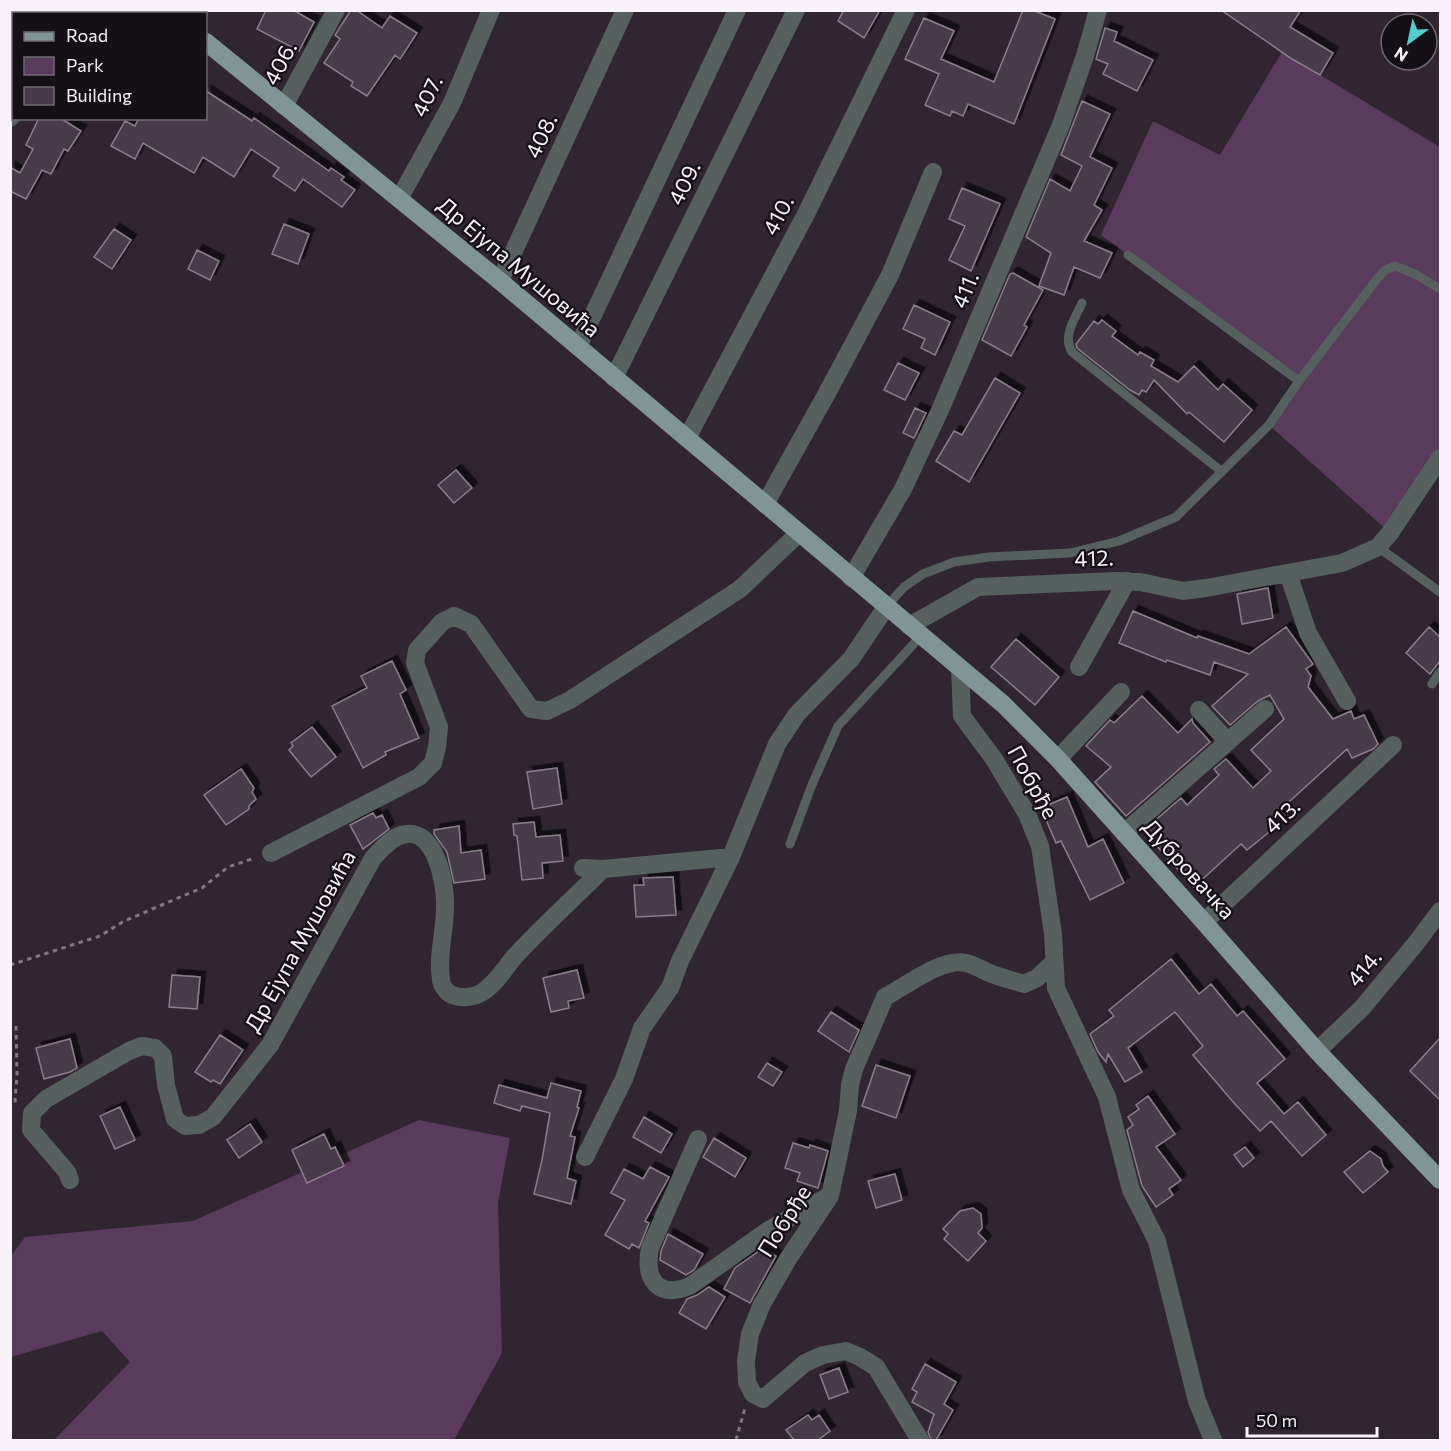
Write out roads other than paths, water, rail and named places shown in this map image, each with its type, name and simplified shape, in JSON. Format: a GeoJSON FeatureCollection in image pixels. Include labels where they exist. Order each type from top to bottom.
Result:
{"type":"FeatureCollection","features":[{"type":"Feature","properties":{"kind":"main road","name":"Др Ејупа Мушовића"},"geometry":{"type":"LineString","coordinates":[[207,43],[500,281],[886,607]]}},
{"type":"Feature","properties":{"kind":"main road","name":"Дубровачка"},"geometry":{"type":"LineString","coordinates":[[886,607],[1031,730],[1317,1051],[1440,1180]]}},
{"type":"Feature","properties":{"kind":"street","name":"406."},"geometry":{"type":"LineString","coordinates":[[284,106],[336,10]]}},
{"type":"Feature","properties":{"kind":"street","name":"407."},"geometry":{"type":"LineString","coordinates":[[399,199],[452,103],[491,10]]}},
{"type":"Feature","properties":{"kind":"street","name":"408."},"geometry":{"type":"LineString","coordinates":[[500,281],[625,10]]}},
{"type":"Feature","properties":{"kind":"street","name":"409."},"geometry":{"type":"LineString","coordinates":[[578,347],[737,10]]}},
{"type":"Feature","properties":{"kind":"street","name":"409."},"geometry":{"type":"LineString","coordinates":[[614,378],[796,10]]}},
{"type":"Feature","properties":{"kind":"street","name":"410."},"geometry":{"type":"LineString","coordinates":[[687,438],[806,214],[906,10]]}},
{"type":"Feature","properties":{"kind":"street","name":"411."},"geometry":{"type":"LineString","coordinates":[[851,578],[903,489],[941,408],[1061,125],[1098,10]]}},
{"type":"Feature","properties":{"kind":"street"},"geometry":{"type":"LineString","coordinates":[[765,504],[890,275],[933,172]]}},
{"type":"Feature","properties":{"kind":"street","name":"412."},"geometry":{"type":"LineString","coordinates":[[915,631],[978,587],[1127,581],[1183,591],[1342,563],[1378,547],[1390,533],[1440,458]]}},
{"type":"Feature","properties":{"kind":"street"},"geometry":{"type":"LineString","coordinates":[[271,853],[419,777],[433,763],[439,728],[415,663],[417,650],[442,622],[454,616],[471,624],[531,709],[547,711],[570,700],[740,590],[798,534]]}},
{"type":"Feature","properties":{"kind":"street"},"geometry":{"type":"LineString","coordinates":[[1288,573],[1308,633],[1347,700]]}},
{"type":"Feature","properties":{"kind":"street"},"geometry":{"type":"LineString","coordinates":[[1079,667],[1127,581]]}},
{"type":"Feature","properties":{"kind":"street"},"geometry":{"type":"LineString","coordinates":[[585,1157],[624,1079],[642,1028],[670,988],[680,961],[731,857],[770,759],[797,714],[851,659],[886,607]]}},
{"type":"Feature","properties":{"kind":"street","name":"Побрђе"},"geometry":{"type":"LineString","coordinates":[[960,668],[962,716],[994,759],[1027,814],[1040,846],[1053,934],[1056,988],[1107,1097],[1131,1190],[1157,1241],[1197,1401],[1213,1440]]}},
{"type":"Feature","properties":{"kind":"street"},"geometry":{"type":"LineString","coordinates":[[1058,759],[1122,692]]}},
{"type":"Feature","properties":{"kind":"street"},"geometry":{"type":"LineString","coordinates":[[1124,833],[1265,709]]}},
{"type":"Feature","properties":{"kind":"street"},"geometry":{"type":"LineString","coordinates":[[1199,710],[1228,742]]}},
{"type":"Feature","properties":{"kind":"street","name":"413."},"geometry":{"type":"LineString","coordinates":[[1204,922],[1392,745]]}},
{"type":"Feature","properties":{"kind":"street","name":"Др Ејупа Мушовића"},"geometry":{"type":"LineString","coordinates":[[70,1180],[67,1172],[31,1130],[32,1113],[46,1099],[129,1051],[142,1046],[155,1048],[163,1056],[166,1085],[175,1119],[185,1126],[199,1125],[213,1117],[270,1045],[373,858],[389,842],[406,834],[422,837],[434,851],[442,875],[445,902],[440,964],[441,983],[449,993],[465,998],[481,993],[495,981],[517,954],[603,869]]}},
{"type":"Feature","properties":{"kind":"street"},"geometry":{"type":"LineString","coordinates":[[583,868],[603,869],[731,857]]}},
{"type":"Feature","properties":{"kind":"street","name":"414."},"geometry":{"type":"LineString","coordinates":[[1317,1051],[1362,1008],[1417,942],[1440,910]]}},
{"type":"Feature","properties":{"kind":"street","name":"Побрђе"},"geometry":{"type":"LineString","coordinates":[[920,1440],[876,1367],[846,1351],[824,1355],[805,1363],[764,1399],[753,1394],[747,1382],[746,1361],[750,1334],[762,1304],[788,1258],[830,1196],[848,1111],[854,1069],[885,997],[926,973],[945,965],[965,962],[992,974],[1024,984],[1037,978],[1054,962]]}},
{"type":"Feature","properties":{"kind":"street"},"geometry":{"type":"LineString","coordinates":[[698,1139],[650,1248],[646,1264],[657,1286],[668,1291],[690,1286],[767,1231],[830,1196]]}},
{"type":"Feature","properties":{"kind":"lane"},"geometry":{"type":"LineString","coordinates":[[1128,255],[1299,381]]}},
{"type":"Feature","properties":{"kind":"lane"},"geometry":{"type":"LineString","coordinates":[[886,607],[904,587],[923,574],[954,562],[988,557],[1070,554],[1119,541],[1176,517],[1269,425],[1299,381],[1385,270],[1395,266],[1415,274],[1440,289]]}},
{"type":"Feature","properties":{"kind":"lane"},"geometry":{"type":"LineString","coordinates":[[1082,303],[1069,330],[1067,344],[1072,352],[1221,471]]}},
{"type":"Feature","properties":{"kind":"lane"},"geometry":{"type":"LineString","coordinates":[[1378,547],[1440,592]]}},
{"type":"Feature","properties":{"kind":"lane"},"geometry":{"type":"LineString","coordinates":[[790,844],[810,787],[838,726],[915,631]]}},
{"type":"Feature","properties":{"kind":"lane"},"geometry":{"type":"LineString","coordinates":[[1432,684],[1440,672]]}}]}
